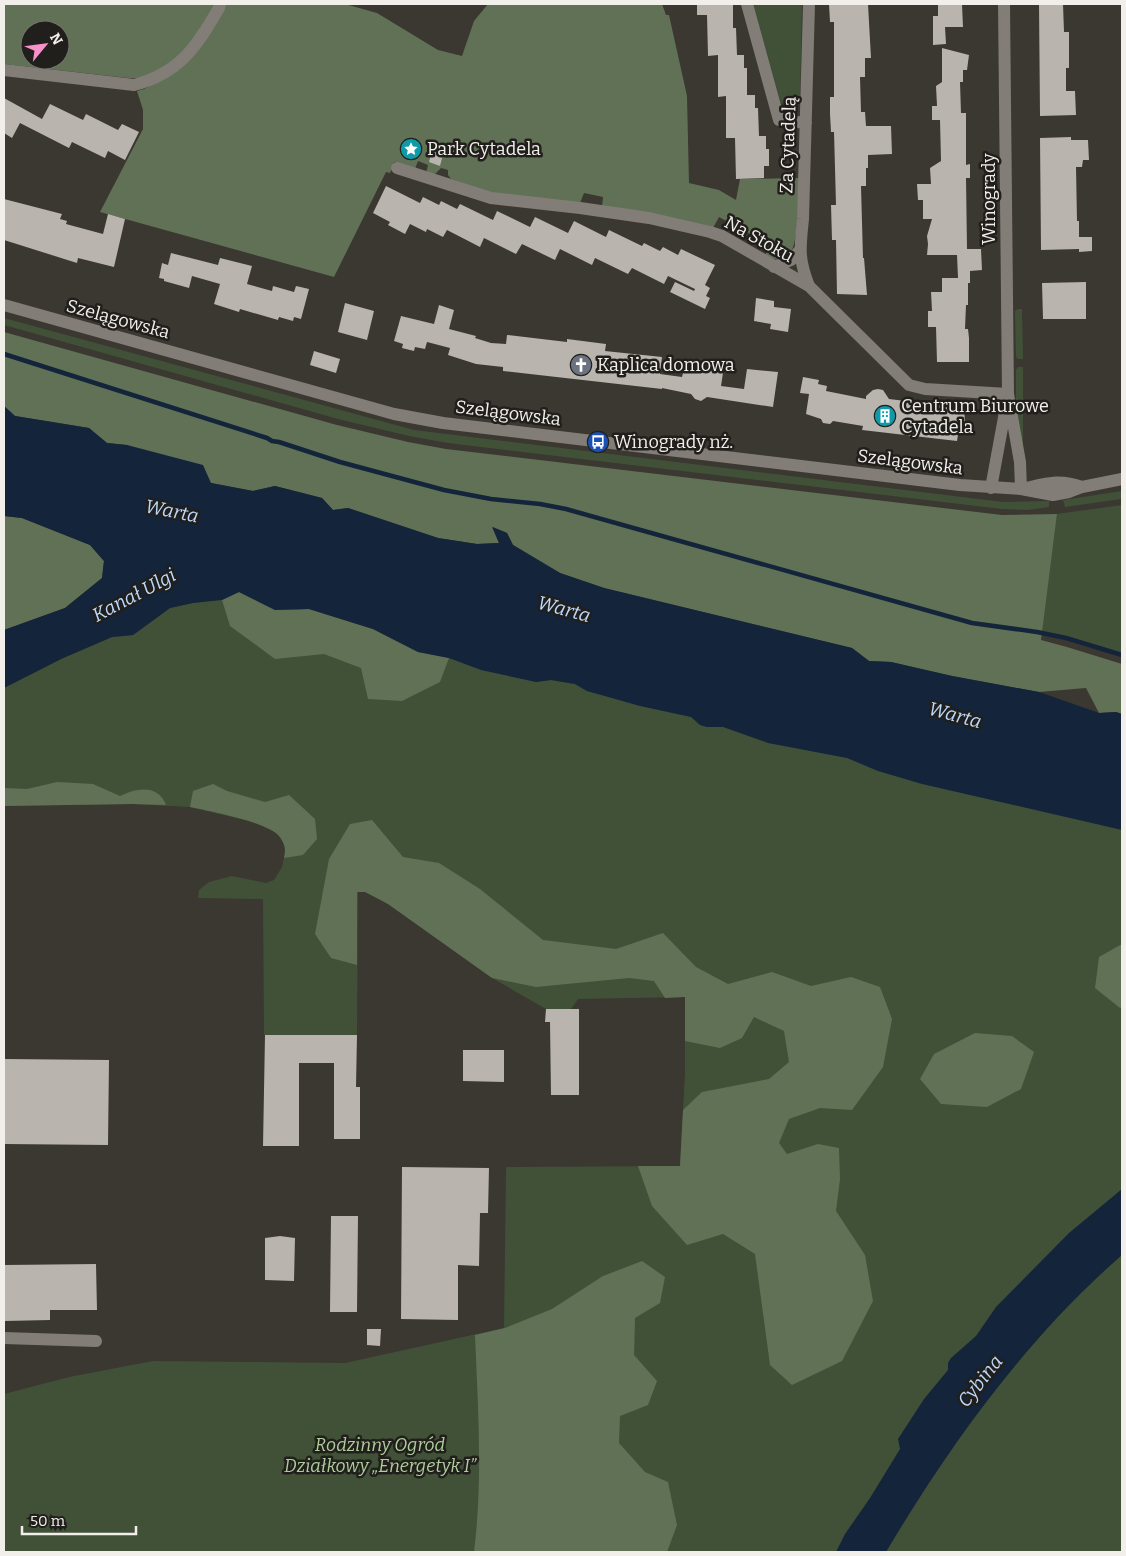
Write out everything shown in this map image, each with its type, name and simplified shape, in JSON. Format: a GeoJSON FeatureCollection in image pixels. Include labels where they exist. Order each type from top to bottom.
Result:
{"type":"FeatureCollection","features":[{"type":"Feature","properties":{"kind":"street"},"geometry":{"type":"LineString","coordinates":[[4,70],[134,85],[148,81],[174,66],[192,51],[220,4]]}},
{"type":"Feature","properties":{"kind":"street"},"geometry":{"type":"LineString","coordinates":[[747,4],[779,120],[806,123]]}},
{"type":"Feature","properties":{"kind":"street","name":"Za Cytadelą"},"geometry":{"type":"LineString","coordinates":[[809,4],[803,219],[800,250],[803,271],[809,286]]}},
{"type":"Feature","properties":{"kind":"street","name":"Winogrady"},"geometry":{"type":"LineString","coordinates":[[1004,4],[1008,394],[1020,462],[1021,489]]}},
{"type":"Feature","properties":{"kind":"street","name":"Na Stoku"},"geometry":{"type":"LineString","coordinates":[[397,168],[491,198],[650,218],[710,232],[735,243],[809,286],[909,385],[925,390],[1008,394]]}},
{"type":"Feature","properties":{"kind":"street"},"geometry":{"type":"LineString","coordinates":[[774,267],[791,260],[800,250]]}},
{"type":"Feature","properties":{"kind":"street","name":"Szelągowska"},"geometry":{"type":"LineString","coordinates":[[4,305],[416,419],[991,488],[1021,489],[1063,481],[1082,487],[1122,479]]}},
{"type":"Feature","properties":{"kind":"street","name":"Winogrady"},"geometry":{"type":"LineString","coordinates":[[991,488],[1008,394]]}},
{"type":"Feature","properties":{"kind":"street"},"geometry":{"type":"LineString","coordinates":[[4,1338],[96,1342]]}},
{"type":"Feature","properties":{"kind":"green space","name":"Park Cytadela"},"geometry":{"type":"Polygon","coordinates":[[[4,4],[345,4],[377,13],[438,50],[462,56],[474,21],[488,4],[662,4],[666,15],[669,15],[687,96],[689,183],[719,190],[736,200],[740,179],[799,178],[798,218],[795,240],[793,248],[787,256],[775,259],[765,255],[771,245],[719,217],[713,228],[602,207],[603,197],[584,193],[580,203],[491,193],[451,179],[448,175],[448,170],[441,168],[435,174],[426,173],[428,165],[418,161],[415,169],[394,162],[390,173],[386,172],[334,277],[100,212],[143,129],[143,110],[137,91],[157,82],[140,78],[57,70],[70,70],[70,20],[20,20],[20,66],[4,64],[4,4]]]}},
{"type":"Feature","properties":{"kind":"green space"},"geometry":{"type":"Polygon","coordinates":[[[753,4],[802,4],[800,101],[796,104],[781,103],[753,4]]]}},
{"type":"Feature","properties":{"kind":"green space"},"geometry":{"type":"Polygon","coordinates":[[[1022,309],[1023,359],[1016,357],[1015,311],[1022,309]]]}},
{"type":"Feature","properties":{"kind":"green space"},"geometry":{"type":"Polygon","coordinates":[[[4,318],[414,430],[1003,502],[1049,501],[1049,507],[1028,510],[1002,509],[448,443],[409,436],[338,419],[4,325],[4,318]]]}},
{"type":"Feature","properties":{"kind":"green space"},"geometry":{"type":"Polygon","coordinates":[[[4,332],[337,425],[446,449],[1002,515],[1057,514],[1041,640],[1122,664],[1122,714],[1116,712],[1099,713],[1086,688],[1039,692],[952,676],[891,662],[869,661],[852,648],[604,588],[560,573],[513,545],[507,533],[493,527],[499,543],[477,544],[438,538],[348,508],[333,510],[322,498],[275,486],[253,491],[211,483],[127,445],[107,443],[89,428],[15,416],[4,406],[4,332]]]}},
{"type":"Feature","properties":{"kind":"green space"},"geometry":{"type":"Polygon","coordinates":[[[1018,367],[1023,367],[1023,449],[1016,411],[1016,370],[1018,367]]]}},
{"type":"Feature","properties":{"kind":"green space"},"geometry":{"type":"Polygon","coordinates":[[[1122,491],[1121,499],[1065,507],[1063,500],[1122,491]]]}},
{"type":"Feature","properties":{"kind":"green space"},"geometry":{"type":"Polygon","coordinates":[[[1122,505],[1122,657],[1041,633],[1057,514],[1122,505]]]}},
{"type":"Feature","properties":{"kind":"green space"},"geometry":{"type":"Polygon","coordinates":[[[4,516],[22,518],[90,545],[104,561],[102,578],[65,608],[4,630],[4,516]]]}},
{"type":"Feature","properties":{"kind":"green space","name":"Rodzinny Ogród Działkowy „Energetyk I”"},"geometry":{"type":"Polygon","coordinates":[[[239,592],[449,658],[536,682],[551,680],[575,684],[587,691],[1122,823],[1122,1189],[1114,1196],[855,1552],[4,1552],[4,1394],[69,1377],[153,1361],[345,1363],[504,1328],[506,1167],[680,1166],[685,1073],[685,997],[578,999],[571,1009],[546,1009],[492,978],[388,904],[365,891],[358,892],[357,1035],[264,1035],[263,899],[198,898],[199,890],[209,882],[232,876],[266,883],[274,880],[282,867],[286,848],[279,834],[253,822],[190,807],[132,804],[4,806],[4,688],[61,659],[112,637],[133,635],[170,608],[239,592]]]}},
{"type":"Feature","properties":{"kind":"green space"},"geometry":{"type":"Polygon","coordinates":[[[239,592],[275,610],[309,609],[373,629],[418,652],[449,658],[440,682],[402,701],[368,699],[361,668],[324,654],[275,659],[230,626],[222,600],[239,592]]]}},
{"type":"Feature","properties":{"kind":"green space"},"geometry":{"type":"Polygon","coordinates":[[[57,782],[93,784],[120,796],[133,791],[152,791],[162,798],[166,805],[4,806],[4,788],[27,789],[57,782]]]}},
{"type":"Feature","properties":{"kind":"green space"},"geometry":{"type":"Polygon","coordinates":[[[213,784],[227,791],[265,802],[289,795],[315,819],[317,839],[303,855],[284,858],[284,844],[273,831],[238,818],[190,807],[193,791],[213,784]]]}},
{"type":"Feature","properties":{"kind":"green space"},"geometry":{"type":"Polygon","coordinates":[[[372,820],[403,857],[439,863],[480,889],[543,940],[616,949],[663,933],[696,967],[728,984],[772,972],[811,986],[851,977],[880,987],[892,1019],[883,1067],[852,1110],[820,1108],[789,1119],[779,1143],[787,1154],[818,1144],[839,1148],[840,1179],[836,1211],[865,1255],[873,1301],[842,1361],[792,1385],[770,1365],[755,1254],[723,1234],[687,1245],[652,1206],[638,1166],[680,1166],[683,1110],[702,1092],[769,1079],[789,1062],[784,1031],[754,1017],[742,1038],[720,1048],[685,1041],[685,997],[665,998],[654,981],[629,978],[536,987],[492,978],[388,904],[365,892],[357,892],[357,965],[331,958],[315,934],[329,859],[350,824],[372,820]]]}},
{"type":"Feature","properties":{"kind":"green space"},"geometry":{"type":"Polygon","coordinates":[[[1122,944],[1122,1007],[1120,1008],[1095,988],[1099,957],[1122,944]]]}},
{"type":"Feature","properties":{"kind":"green space"},"geometry":{"type":"Polygon","coordinates":[[[975,1033],[1012,1036],[1034,1052],[1021,1089],[987,1107],[941,1104],[920,1079],[934,1054],[975,1033]]]}},
{"type":"Feature","properties":{"kind":"green space"},"geometry":{"type":"Polygon","coordinates":[[[1122,1235],[1122,1552],[879,1552],[946,1442],[1122,1235]]]}},
{"type":"Feature","properties":{"kind":"green space"},"geometry":{"type":"Polygon","coordinates":[[[642,1261],[665,1277],[660,1303],[635,1318],[634,1355],[657,1381],[648,1405],[620,1416],[619,1443],[645,1472],[668,1482],[677,1525],[667,1552],[474,1552],[479,1471],[475,1335],[505,1328],[552,1309],[603,1276],[642,1261]]]}},
{"type":"Feature","properties":{"kind":"water"},"geometry":{"type":"Polygon","coordinates":[[[4,406],[15,416],[89,428],[107,443],[127,445],[203,465],[211,483],[253,491],[275,486],[322,498],[333,510],[348,508],[438,538],[477,544],[499,543],[492,527],[507,533],[513,545],[560,573],[604,588],[852,648],[869,661],[891,662],[952,676],[1039,692],[1099,713],[1116,712],[1122,714],[1122,830],[922,784],[878,771],[847,758],[768,743],[723,727],[707,727],[700,725],[691,717],[640,706],[587,691],[575,684],[551,680],[536,682],[481,670],[449,658],[418,652],[373,629],[309,609],[275,610],[239,592],[222,600],[170,608],[133,635],[112,637],[61,659],[4,688],[4,630],[65,608],[102,578],[104,561],[90,545],[22,518],[4,516],[4,406]]]}},
{"type":"Feature","properties":{"kind":"water","name":"Cybina"},"geometry":{"type":"Polygon","coordinates":[[[1122,1189],[1122,1255],[1087,1287],[1054,1322],[992,1394],[937,1471],[886,1552],[836,1552],[845,1534],[900,1449],[898,1439],[924,1399],[948,1370],[948,1363],[951,1358],[976,1336],[996,1307],[1069,1233],[1122,1189]]]}},
{"type":"Feature","properties":{"kind":"building"},"geometry":{"type":"Polygon","coordinates":[[[697,4],[733,4],[733,28],[736,28],[737,55],[744,55],[744,68],[747,68],[747,95],[755,95],[755,108],[758,108],[759,136],[766,136],[766,149],[769,149],[769,166],[764,166],[764,178],[736,179],[735,138],[726,138],[726,96],[718,97],[718,55],[708,56],[707,15],[697,15],[697,4]]]}},
{"type":"Feature","properties":{"kind":"building"},"geometry":{"type":"Polygon","coordinates":[[[829,4],[868,4],[871,58],[865,58],[865,77],[860,77],[861,112],[865,112],[866,126],[891,126],[892,154],[868,155],[866,186],[861,186],[863,258],[867,295],[837,294],[836,240],[832,240],[831,205],[836,205],[834,132],[831,132],[830,114],[830,97],[834,97],[834,22],[830,22],[829,4]]]}},
{"type":"Feature","properties":{"kind":"building"},"geometry":{"type":"Polygon","coordinates":[[[938,4],[962,4],[963,27],[945,27],[946,44],[933,45],[933,16],[938,16],[938,4]]]}},
{"type":"Feature","properties":{"kind":"building"},"geometry":{"type":"Polygon","coordinates":[[[1039,4],[1063,4],[1064,32],[1069,32],[1069,68],[1066,68],[1066,91],[1075,91],[1076,115],[1040,116],[1039,4]]]}},
{"type":"Feature","properties":{"kind":"building"},"geometry":{"type":"Polygon","coordinates":[[[942,48],[969,55],[967,70],[963,70],[963,82],[960,82],[961,113],[966,113],[966,165],[970,164],[970,178],[966,178],[967,249],[981,249],[982,270],[970,271],[970,283],[968,283],[965,329],[968,329],[969,362],[937,362],[936,327],[928,327],[928,311],[932,311],[931,292],[942,292],[942,278],[958,278],[957,255],[927,255],[927,236],[932,219],[923,219],[923,200],[918,200],[917,184],[931,184],[930,168],[941,161],[940,120],[932,120],[932,106],[937,106],[936,86],[942,82],[942,48]]]}},
{"type":"Feature","properties":{"kind":"building"},"geometry":{"type":"Polygon","coordinates":[[[4,98],[42,119],[50,104],[83,120],[86,114],[118,130],[122,124],[139,132],[125,160],[108,151],[105,158],[72,142],[69,148],[20,123],[12,138],[4,133],[4,98]]]}},
{"type":"Feature","properties":{"kind":"building"},"geometry":{"type":"Polygon","coordinates":[[[1071,137],[1071,140],[1088,140],[1089,160],[1083,160],[1082,167],[1076,167],[1077,221],[1079,221],[1079,237],[1092,237],[1092,251],[1079,252],[1079,249],[1041,250],[1040,138],[1071,137]]]}},
{"type":"Feature","properties":{"kind":"building"},"geometry":{"type":"Polygon","coordinates":[[[432,151],[443,154],[440,166],[429,162],[432,151]]]}},
{"type":"Feature","properties":{"kind":"building"},"geometry":{"type":"Polygon","coordinates":[[[386,186],[420,203],[423,197],[439,205],[441,201],[457,209],[460,204],[493,220],[497,211],[530,227],[535,217],[568,233],[574,221],[606,237],[609,230],[642,246],[644,243],[660,251],[663,247],[678,255],[681,249],[715,265],[705,285],[710,288],[706,296],[710,298],[705,309],[670,292],[675,282],[694,291],[695,289],[668,276],[664,284],[632,268],[628,274],[595,258],[592,265],[560,249],[555,260],[522,244],[516,254],[484,238],[480,247],[447,230],[443,237],[427,229],[426,232],[410,224],[405,234],[388,225],[390,222],[373,213],[386,186]]]}},
{"type":"Feature","properties":{"kind":"building"},"geometry":{"type":"Polygon","coordinates":[[[4,199],[62,214],[60,219],[67,221],[66,224],[103,234],[108,214],[125,219],[114,267],[78,258],[77,263],[4,240],[4,199]]]}},
{"type":"Feature","properties":{"kind":"building"},"geometry":{"type":"Polygon","coordinates":[[[171,253],[218,265],[220,258],[252,266],[247,284],[272,291],[273,286],[294,292],[296,286],[309,289],[301,319],[294,317],[293,321],[279,317],[278,320],[240,309],[239,312],[214,304],[220,284],[192,276],[189,288],[164,281],[164,279],[159,278],[162,263],[168,265],[171,253]]]}},
{"type":"Feature","properties":{"kind":"building"},"geometry":{"type":"Polygon","coordinates":[[[1086,282],[1086,319],[1043,319],[1042,283],[1086,282]]]}},
{"type":"Feature","properties":{"kind":"building"},"geometry":{"type":"Polygon","coordinates":[[[756,298],[774,301],[774,307],[791,309],[788,332],[770,329],[771,324],[754,321],[756,298]]]}},
{"type":"Feature","properties":{"kind":"building"},"geometry":{"type":"Polygon","coordinates":[[[345,303],[374,311],[367,340],[338,332],[345,303]]]}},
{"type":"Feature","properties":{"kind":"building"},"geometry":{"type":"Polygon","coordinates":[[[439,305],[454,310],[449,329],[476,336],[475,338],[491,343],[506,344],[507,335],[567,342],[567,339],[606,344],[605,351],[662,357],[660,374],[682,377],[685,365],[723,373],[721,386],[744,389],[747,369],[778,372],[773,407],[707,397],[701,401],[695,399],[691,394],[662,388],[503,371],[503,367],[476,364],[448,355],[450,348],[427,342],[425,349],[415,347],[414,351],[402,348],[403,344],[394,341],[401,316],[434,324],[439,305]]]}},
{"type":"Feature","properties":{"kind":"building"},"geometry":{"type":"Polygon","coordinates":[[[314,351],[340,359],[336,373],[310,365],[314,351]]]}},
{"type":"Feature","properties":{"kind":"building"},"geometry":{"type":"Polygon","coordinates":[[[803,377],[819,380],[818,384],[827,386],[826,391],[866,399],[866,396],[873,390],[878,389],[883,390],[889,399],[964,408],[965,422],[960,422],[957,441],[862,430],[863,426],[833,421],[830,424],[823,423],[821,419],[806,414],[809,394],[800,393],[803,377]]]}},
{"type":"Feature","properties":{"kind":"building"},"geometry":{"type":"Polygon","coordinates":[[[546,1009],[579,1009],[579,1095],[551,1095],[550,1022],[545,1022],[546,1009]]]}},
{"type":"Feature","properties":{"kind":"building"},"geometry":{"type":"Polygon","coordinates":[[[265,1035],[357,1035],[356,1087],[360,1087],[360,1139],[334,1139],[334,1063],[299,1063],[299,1146],[263,1146],[265,1035]]]}},
{"type":"Feature","properties":{"kind":"building"},"geometry":{"type":"Polygon","coordinates":[[[463,1050],[504,1050],[504,1082],[463,1081],[463,1050]]]}},
{"type":"Feature","properties":{"kind":"building"},"geometry":{"type":"Polygon","coordinates":[[[4,1059],[109,1060],[108,1145],[4,1144],[4,1059]]]}},
{"type":"Feature","properties":{"kind":"building"},"geometry":{"type":"Polygon","coordinates":[[[402,1167],[489,1168],[488,1213],[480,1213],[479,1266],[458,1265],[458,1320],[401,1319],[402,1167]]]}},
{"type":"Feature","properties":{"kind":"building"},"geometry":{"type":"Polygon","coordinates":[[[331,1216],[358,1216],[357,1312],[330,1312],[331,1216]]]}},
{"type":"Feature","properties":{"kind":"building"},"geometry":{"type":"Polygon","coordinates":[[[280,1236],[295,1238],[294,1281],[265,1280],[265,1238],[280,1236]]]}},
{"type":"Feature","properties":{"kind":"building"},"geometry":{"type":"Polygon","coordinates":[[[96,1264],[97,1310],[50,1310],[50,1320],[5,1321],[5,1265],[96,1264]]]}},
{"type":"Feature","properties":{"kind":"building"},"geometry":{"type":"Polygon","coordinates":[[[367,1329],[381,1329],[380,1346],[367,1345],[367,1329]]]}},
{"type":"Feature","properties":{"kind":"waterway"},"geometry":{"type":"LineString","coordinates":[[4,354],[340,462],[444,490],[491,499],[540,504],[566,509],[972,623],[1066,638],[1122,655]]}},
{"type":"Feature","properties":{"kind":"place","name":"Park Cytadela"},"geometry":{"type":"Point","coordinates":[411,149]}},
{"type":"Feature","properties":{"kind":"place","name":"Kaplica domowa"},"geometry":{"type":"Point","coordinates":[581,365]}},
{"type":"Feature","properties":{"kind":"place","name":"Centrum Biurowe Cytadela"},"geometry":{"type":"Point","coordinates":[885,416]}},
{"type":"Feature","properties":{"kind":"place","name":"Winogrady nż."},"geometry":{"type":"Point","coordinates":[598,442]}},
{"type":"Feature","properties":{"kind":"water label","name":"Warta"},"geometry":{"type":"Point","coordinates":[172,511]}},
{"type":"Feature","properties":{"kind":"water label","name":"Kanał Ulgi"},"geometry":{"type":"Point","coordinates":[134,595]}},
{"type":"Feature","properties":{"kind":"water label","name":"Warta"},"geometry":{"type":"Point","coordinates":[564,609]}},
{"type":"Feature","properties":{"kind":"water label","name":"Warta"},"geometry":{"type":"Point","coordinates":[955,715]}}]}
